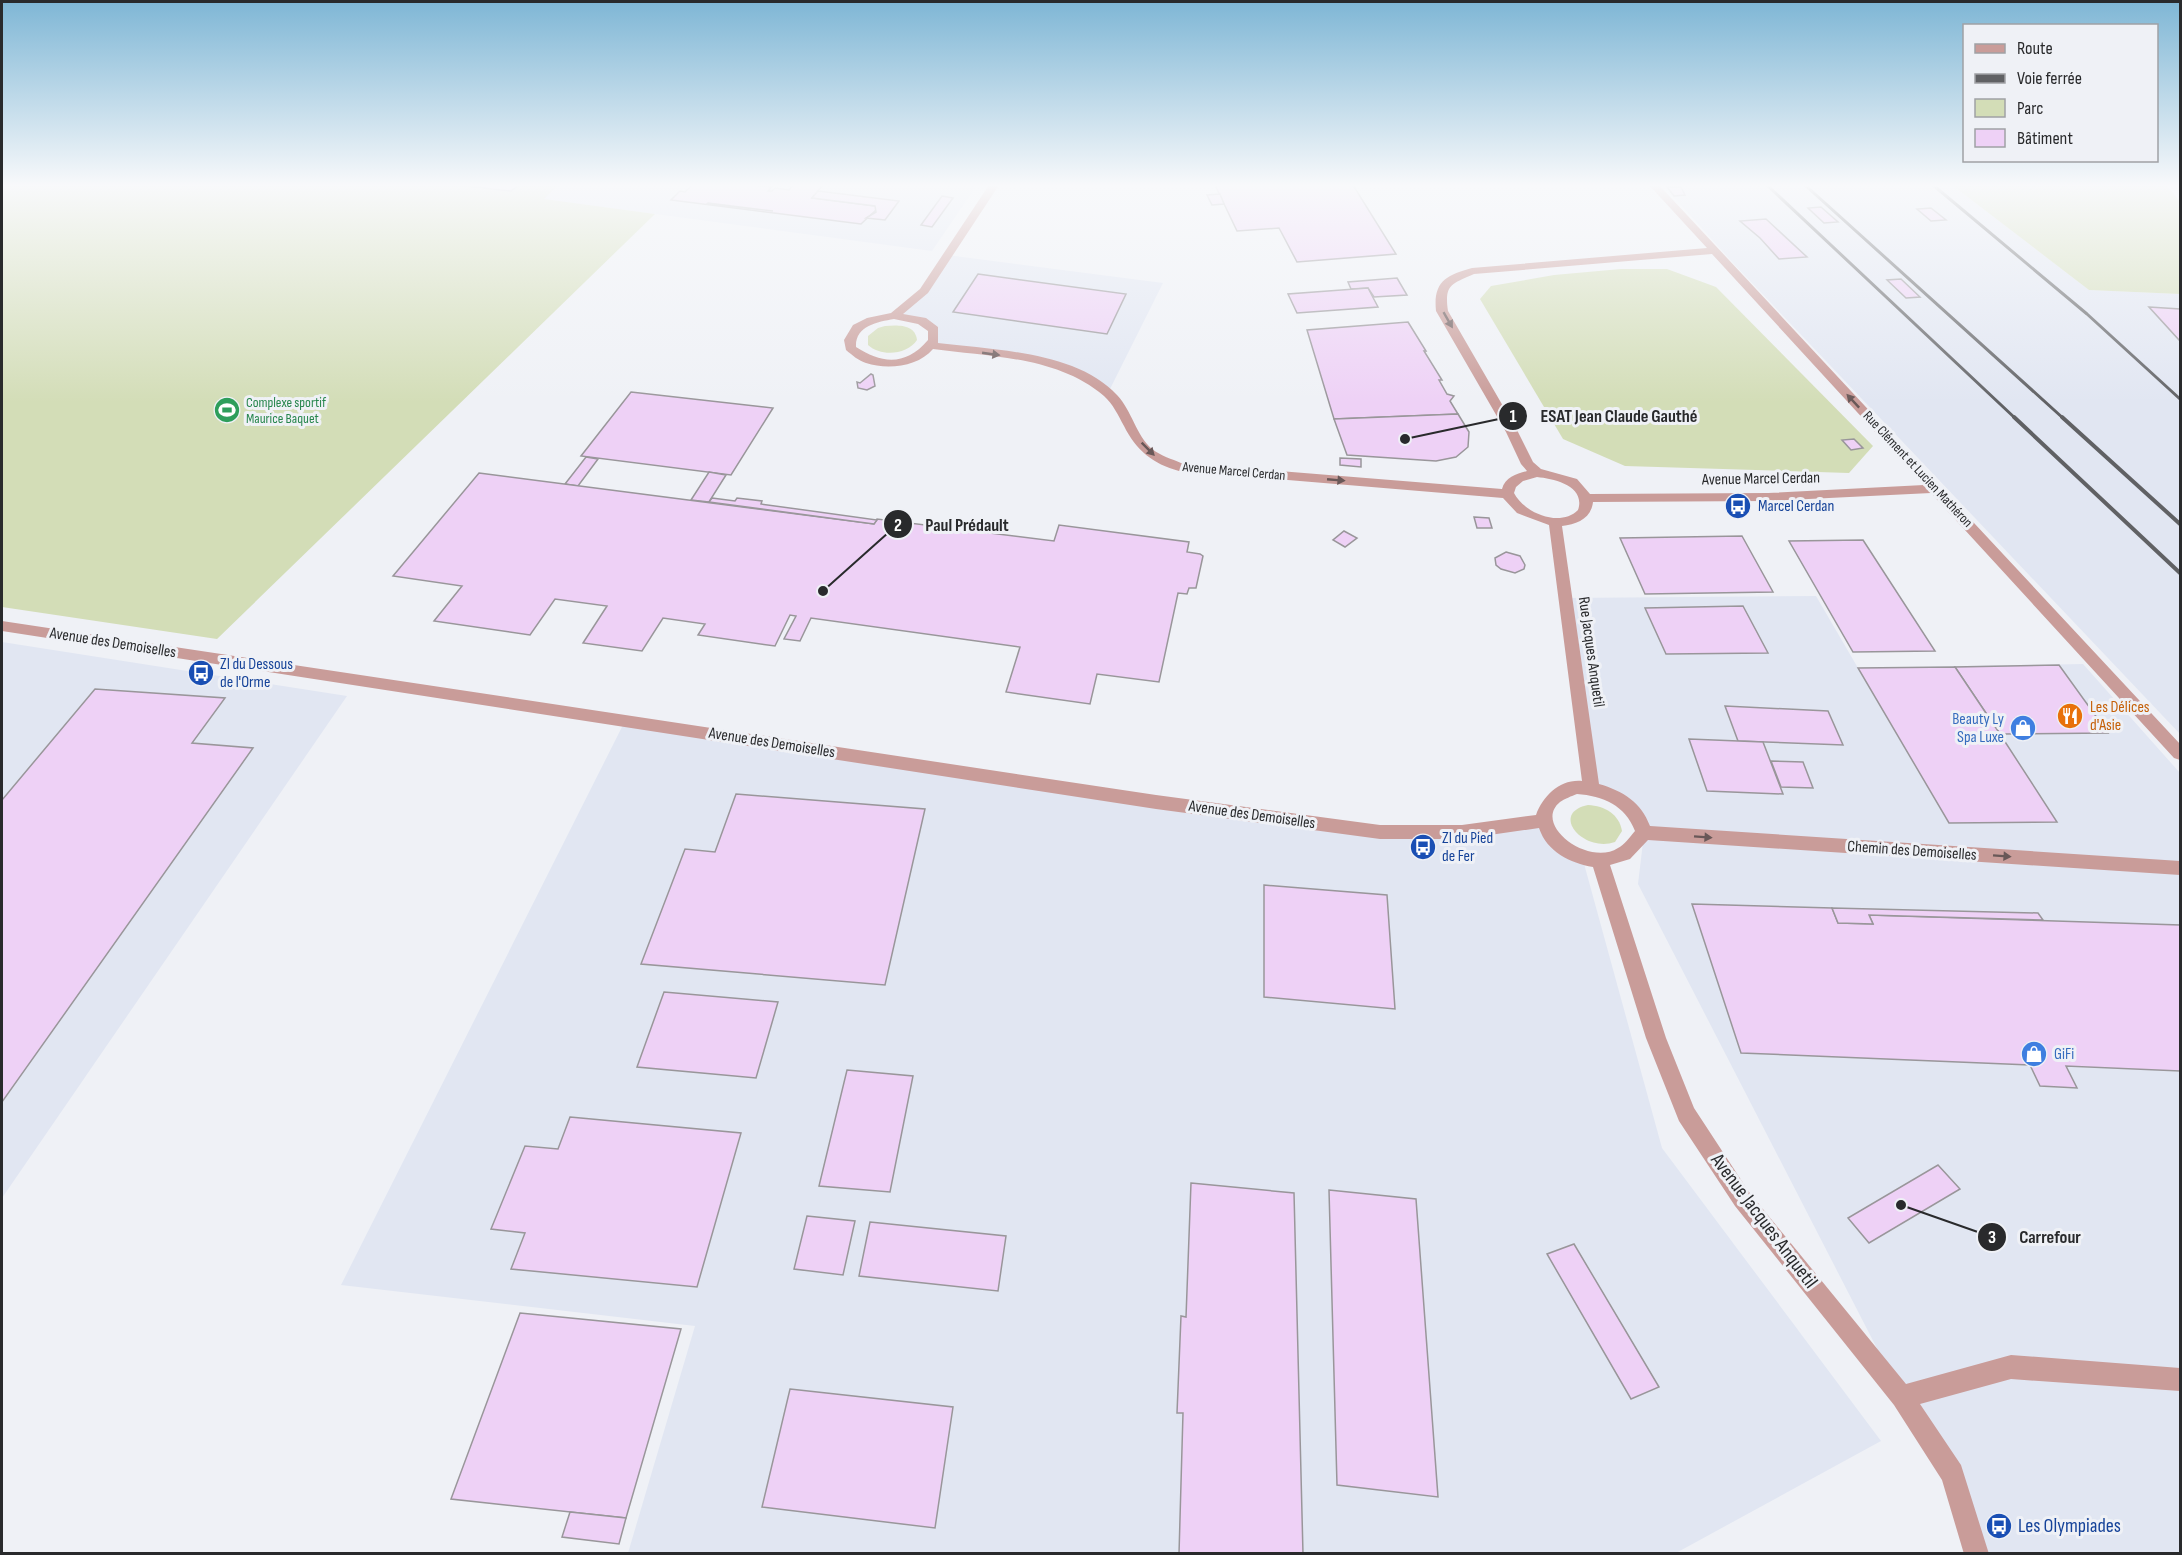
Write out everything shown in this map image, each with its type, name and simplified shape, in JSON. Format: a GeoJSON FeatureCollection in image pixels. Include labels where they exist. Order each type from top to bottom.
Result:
{"type":"FeatureCollection","features":[{"type":"Feature","properties":{"kind":"street"},"geometry":{"type":"LineString","coordinates":[[894,316],[924,291],[946,258]]}},
{"type":"Feature","properties":{"kind":"street"},"geometry":{"type":"LineString","coordinates":[[1537,473],[1527,464],[1512,432],[1442,311],[1440,295],[1447,282],[1472,272],[1630,258]]}},
{"type":"Feature","properties":{"kind":"street","name":"Rue Clément et Lucien Mathéron"},"geometry":{"type":"LineString","coordinates":[[1719,258],[2181,754]]}},
{"type":"Feature","properties":{"kind":"street"},"geometry":{"type":"LineString","coordinates":[[894,316],[913,318],[928,324],[936,338],[933,346],[916,358],[891,363],[866,360],[850,348],[851,334],[858,327],[874,319],[894,316]]}},
{"type":"Feature","properties":{"kind":"street","name":"Avenue Marcel Cerdan"},"geometry":{"type":"LineString","coordinates":[[933,346],[1049,362],[1081,374],[1118,402],[1145,450],[1179,467],[1508,494]]}},
{"type":"Feature","properties":{"kind":"street"},"geometry":{"type":"LineString","coordinates":[[1537,473],[1550,474],[1573,483],[1587,498],[1588,505],[1585,512],[1578,518],[1555,522],[1541,520],[1523,513],[1511,502],[1508,494],[1509,486],[1515,479],[1537,473]]}},
{"type":"Feature","properties":{"kind":"street","name":"Avenue Marcel Cerdan"},"geometry":{"type":"LineString","coordinates":[[1587,498],[1768,497],[1936,489]]}},
{"type":"Feature","properties":{"kind":"street","name":"Rue Jacques Anquetil"},"geometry":{"type":"LineString","coordinates":[[1555,522],[1591,787]]}},
{"type":"Feature","properties":{"kind":"street","name":"Avenue des Demoiselles"},"geometry":{"type":"LineString","coordinates":[[2,626],[1156,802],[1380,832],[1462,832],[1544,822]]}},
{"type":"Feature","properties":{"kind":"street"},"geometry":{"type":"LineString","coordinates":[[1591,787],[1621,799],[1633,809],[1641,821],[1644,834],[1627,853],[1600,862],[1583,860],[1566,852],[1555,842],[1544,822],[1544,809],[1550,798],[1561,790],[1591,787]]}},
{"type":"Feature","properties":{"kind":"street","name":"Chemin des Demoiselles"},"geometry":{"type":"LineString","coordinates":[[1644,834],[2181,868]]}},
{"type":"Feature","properties":{"kind":"street","name":"Avenue Jacques Anquetil"},"geometry":{"type":"LineString","coordinates":[[1600,862],[1656,1038],[1686,1114],[1742,1199],[1902,1397],[1952,1474],[1977,1554]]}},
{"type":"Feature","properties":{"kind":"street"},"geometry":{"type":"LineString","coordinates":[[1902,1397],[2011,1367],[2181,1380]]}},
{"type":"Feature","properties":{"kind":"shaded area"},"geometry":{"type":"Polygon","coordinates":[[[945,258],[967,258],[1163,283],[1108,393],[1049,362],[933,346],[928,324],[894,316],[924,291],[945,258]]]}},
{"type":"Feature","properties":{"kind":"shaded area"},"geometry":{"type":"Polygon","coordinates":[[[1728,258],[2047,258],[2089,290],[2180,294],[2180,734],[1728,258]]]}},
{"type":"Feature","properties":{"kind":"shaded area"},"geometry":{"type":"Polygon","coordinates":[[[1816,596],[1858,668],[2083,664],[2180,773],[2180,1553],[1977,1553],[1951,1474],[1902,1397],[1638,884],[1644,834],[1641,821],[1591,787],[1566,598],[1816,596]]]}},
{"type":"Feature","properties":{"kind":"shaded area"},"geometry":{"type":"Polygon","coordinates":[[[2,642],[347,696],[2,1198],[2,642]]]}},
{"type":"Feature","properties":{"kind":"shaded area"},"geometry":{"type":"Polygon","coordinates":[[[625,721],[1380,832],[1544,821],[1583,860],[1662,1148],[1881,1441],[1676,1553],[628,1553],[695,1326],[341,1285],[625,721]]]}},
{"type":"Feature","properties":{"kind":"green space","name":"Complexe sportif Maurice Baquet"},"geometry":{"type":"Polygon","coordinates":[[[2,258],[610,258],[217,639],[2,607],[2,258]]]}},
{"type":"Feature","properties":{"kind":"green space"},"geometry":{"type":"Polygon","coordinates":[[[2047,258],[2180,258],[2180,294],[2089,290],[2047,258]]]}},
{"type":"Feature","properties":{"kind":"green space"},"geometry":{"type":"Polygon","coordinates":[[[1621,269],[1667,269],[1716,287],[1873,446],[1849,473],[1625,466],[1563,439],[1480,299],[1491,286],[1554,275],[1621,269]]]}},
{"type":"Feature","properties":{"kind":"green space"},"geometry":{"type":"Polygon","coordinates":[[[885,326],[909,328],[916,335],[917,340],[907,349],[894,353],[873,349],[868,345],[868,336],[878,328],[885,326]]]}},
{"type":"Feature","properties":{"kind":"green space"},"geometry":{"type":"Polygon","coordinates":[[[1588,805],[1605,809],[1618,820],[1622,831],[1615,842],[1603,844],[1592,842],[1575,831],[1571,823],[1571,816],[1577,809],[1588,805]]]}},
{"type":"Feature","properties":{"kind":"building"},"geometry":{"type":"Polygon","coordinates":[[[1295,258],[1352,258],[1297,262],[1295,258]]]}},
{"type":"Feature","properties":{"kind":"building"},"geometry":{"type":"Polygon","coordinates":[[[978,274],[1126,294],[1107,334],[953,312],[978,274]]]}},
{"type":"Feature","properties":{"kind":"building"},"geometry":{"type":"Polygon","coordinates":[[[1397,278],[1407,295],[1374,297],[1368,288],[1351,289],[1348,282],[1397,278]]]}},
{"type":"Feature","properties":{"kind":"building"},"geometry":{"type":"Polygon","coordinates":[[[1901,279],[1920,297],[1906,298],[1887,280],[1901,279]]]}},
{"type":"Feature","properties":{"kind":"building"},"geometry":{"type":"Polygon","coordinates":[[[1368,288],[1378,307],[1297,313],[1288,294],[1368,288]]]}},
{"type":"Feature","properties":{"kind":"building"},"geometry":{"type":"Polygon","coordinates":[[[2149,307],[2180,309],[2180,341],[2149,307]]]}},
{"type":"Feature","properties":{"kind":"building"},"geometry":{"type":"Polygon","coordinates":[[[1408,322],[1442,380],[1439,380],[1447,394],[1454,396],[1450,401],[1458,414],[1334,419],[1307,330],[1408,322]]]}},
{"type":"Feature","properties":{"kind":"building"},"geometry":{"type":"Polygon","coordinates":[[[871,374],[875,386],[867,390],[858,388],[857,382],[860,383],[871,374]]]}},
{"type":"Feature","properties":{"kind":"building"},"geometry":{"type":"Polygon","coordinates":[[[631,392],[773,408],[731,475],[581,456],[631,392]]]}},
{"type":"Feature","properties":{"kind":"building"},"geometry":{"type":"Polygon","coordinates":[[[1458,414],[1469,432],[1468,447],[1456,457],[1436,461],[1347,455],[1334,419],[1458,414]]]}},
{"type":"Feature","properties":{"kind":"building"},"geometry":{"type":"Polygon","coordinates":[[[1854,439],[1863,448],[1851,450],[1842,440],[1854,439]]]}},
{"type":"Feature","properties":{"kind":"building"},"geometry":{"type":"Polygon","coordinates":[[[586,457],[598,459],[578,486],[565,484],[586,457]]]}},
{"type":"Feature","properties":{"kind":"building"},"geometry":{"type":"Polygon","coordinates":[[[1340,458],[1361,459],[1361,467],[1340,465],[1340,458]]]}},
{"type":"Feature","properties":{"kind":"building"},"geometry":{"type":"Polygon","coordinates":[[[709,472],[726,475],[709,502],[691,500],[709,472]]]}},
{"type":"Feature","properties":{"kind":"building"},"geometry":{"type":"Polygon","coordinates":[[[479,473],[874,524],[877,519],[1054,541],[1059,525],[1189,542],[1187,552],[1203,556],[1196,588],[1189,588],[1187,594],[1178,593],[1159,682],[1097,674],[1090,704],[1006,692],[1020,647],[811,618],[800,641],[784,639],[796,616],[790,615],[775,646],[698,635],[705,624],[663,618],[642,651],[583,643],[607,606],[555,599],[530,635],[434,621],[462,586],[393,576],[479,473]]]}},
{"type":"Feature","properties":{"kind":"building"},"geometry":{"type":"Polygon","coordinates":[[[712,498],[762,501],[761,504],[877,520],[874,524],[709,502],[712,498]]]}},
{"type":"Feature","properties":{"kind":"building"},"geometry":{"type":"Polygon","coordinates":[[[1474,517],[1489,518],[1492,528],[1477,528],[1474,517]]]}},
{"type":"Feature","properties":{"kind":"building"},"geometry":{"type":"Polygon","coordinates":[[[1344,531],[1357,538],[1345,547],[1333,540],[1344,531]]]}},
{"type":"Feature","properties":{"kind":"building"},"geometry":{"type":"Polygon","coordinates":[[[1742,536],[1773,592],[1645,594],[1620,538],[1742,536]]]}},
{"type":"Feature","properties":{"kind":"building"},"geometry":{"type":"Polygon","coordinates":[[[1863,540],[1935,651],[1853,652],[1789,541],[1863,540]]]}},
{"type":"Feature","properties":{"kind":"building"},"geometry":{"type":"Polygon","coordinates":[[[1506,552],[1520,556],[1525,565],[1524,569],[1515,573],[1496,565],[1495,558],[1506,552]]]}},
{"type":"Feature","properties":{"kind":"building"},"geometry":{"type":"Polygon","coordinates":[[[1743,606],[1768,653],[1666,654],[1645,608],[1743,606]]]}},
{"type":"Feature","properties":{"kind":"building"},"geometry":{"type":"Polygon","coordinates":[[[2059,665],[2108,733],[2000,734],[1955,667],[2059,665]]]}},
{"type":"Feature","properties":{"kind":"building"},"geometry":{"type":"Polygon","coordinates":[[[1955,667],[2057,822],[1949,823],[1858,668],[1955,667]]]}},
{"type":"Feature","properties":{"kind":"building"},"geometry":{"type":"Polygon","coordinates":[[[95,689],[225,698],[192,743],[253,748],[2,1102],[2,800],[95,689]]]}},
{"type":"Feature","properties":{"kind":"building"},"geometry":{"type":"Polygon","coordinates":[[[1725,706],[1828,711],[1843,745],[1738,741],[1725,706]]]}},
{"type":"Feature","properties":{"kind":"building"},"geometry":{"type":"Polygon","coordinates":[[[1689,739],[1763,742],[1783,794],[1707,791],[1689,739]]]}},
{"type":"Feature","properties":{"kind":"building"},"geometry":{"type":"Polygon","coordinates":[[[1771,761],[1803,762],[1813,788],[1781,787],[1771,761]]]}},
{"type":"Feature","properties":{"kind":"building"},"geometry":{"type":"Polygon","coordinates":[[[736,794],[925,809],[885,985],[641,964],[685,849],[715,852],[736,794]]]}},
{"type":"Feature","properties":{"kind":"building"},"geometry":{"type":"Polygon","coordinates":[[[1264,885],[1387,895],[1395,1009],[1264,997],[1264,885]]]}},
{"type":"Feature","properties":{"kind":"building"},"geometry":{"type":"Polygon","coordinates":[[[1692,904],[1832,908],[1838,923],[1873,924],[1869,915],[2180,925],[2180,1071],[2066,1066],[2077,1088],[2040,1086],[2030,1065],[1741,1053],[1692,904]]]}},
{"type":"Feature","properties":{"kind":"building"},"geometry":{"type":"Polygon","coordinates":[[[1832,908],[2038,913],[2043,920],[1869,915],[1873,924],[1838,923],[1832,908]]]}},
{"type":"Feature","properties":{"kind":"building"},"geometry":{"type":"Polygon","coordinates":[[[664,992],[778,1002],[756,1078],[637,1067],[664,992]]]}},
{"type":"Feature","properties":{"kind":"building"},"geometry":{"type":"Polygon","coordinates":[[[847,1070],[913,1076],[890,1192],[819,1186],[847,1070]]]}},
{"type":"Feature","properties":{"kind":"building"},"geometry":{"type":"Polygon","coordinates":[[[570,1117],[741,1133],[697,1287],[511,1269],[525,1233],[491,1229],[525,1146],[558,1149],[570,1117]]]}},
{"type":"Feature","properties":{"kind":"building"},"geometry":{"type":"Polygon","coordinates":[[[1938,1165],[1960,1189],[1869,1243],[1848,1218],[1938,1165]]]}},
{"type":"Feature","properties":{"kind":"building"},"geometry":{"type":"Polygon","coordinates":[[[1191,1183],[1294,1193],[1303,1554],[1179,1554],[1183,1413],[1177,1413],[1181,1316],[1186,1317],[1191,1183]]]}},
{"type":"Feature","properties":{"kind":"building"},"geometry":{"type":"Polygon","coordinates":[[[1329,1190],[1416,1199],[1438,1497],[1337,1485],[1329,1190]]]}},
{"type":"Feature","properties":{"kind":"building"},"geometry":{"type":"Polygon","coordinates":[[[807,1216],[855,1221],[843,1275],[794,1269],[807,1216]]]}},
{"type":"Feature","properties":{"kind":"building"},"geometry":{"type":"Polygon","coordinates":[[[870,1222],[1006,1236],[998,1291],[859,1276],[870,1222]]]}},
{"type":"Feature","properties":{"kind":"building"},"geometry":{"type":"Polygon","coordinates":[[[1574,1244],[1659,1387],[1631,1399],[1547,1254],[1574,1244]]]}},
{"type":"Feature","properties":{"kind":"building"},"geometry":{"type":"Polygon","coordinates":[[[520,1313],[681,1329],[626,1518],[451,1499],[520,1313]]]}},
{"type":"Feature","properties":{"kind":"building"},"geometry":{"type":"Polygon","coordinates":[[[790,1389],[953,1407],[935,1528],[762,1507],[790,1389]]]}},
{"type":"Feature","properties":{"kind":"building"},"geometry":{"type":"Polygon","coordinates":[[[570,1512],[626,1518],[619,1544],[562,1537],[570,1512]]]}},
{"type":"Feature","properties":{"kind":"railway"},"geometry":{"type":"LineString","coordinates":[[1844,258],[2016,419]]}},
{"type":"Feature","properties":{"kind":"railway"},"geometry":{"type":"LineString","coordinates":[[1885,258],[2064,419]]}},
{"type":"Feature","properties":{"kind":"railway"},"geometry":{"type":"LineString","coordinates":[[2020,258],[2087,314],[2180,399]]}},
{"type":"Feature","properties":{"kind":"railway"},"geometry":{"type":"LineString","coordinates":[[2014,417],[2180,573]]}},
{"type":"Feature","properties":{"kind":"railway"},"geometry":{"type":"LineString","coordinates":[[2062,417],[2180,524]]}},
{"type":"Feature","properties":{"kind":"place","name":"Complexe sportif Maurice Baquet"},"geometry":{"type":"Point","coordinates":[227,410]}},
{"type":"Feature","properties":{"kind":"place","name":"ESAT Jean Claude Gauthé"},"geometry":{"type":"Point","coordinates":[1405,439]}},
{"type":"Feature","properties":{"kind":"place","name":"Marcel Cerdan"},"geometry":{"type":"Point","coordinates":[1738,506]}},
{"type":"Feature","properties":{"kind":"place","name":"Paul Prédault"},"geometry":{"type":"Point","coordinates":[823,591]}},
{"type":"Feature","properties":{"kind":"place","name":"ZI du Dessous de l'Orme"},"geometry":{"type":"Point","coordinates":[201,673]}},
{"type":"Feature","properties":{"kind":"place","name":"Les Délices d'Asie"},"geometry":{"type":"Point","coordinates":[2070,716]}},
{"type":"Feature","properties":{"kind":"place","name":"Beauty Ly Spa Luxe"},"geometry":{"type":"Point","coordinates":[2023,728]}},
{"type":"Feature","properties":{"kind":"place","name":"ZI du Pied de Fer"},"geometry":{"type":"Point","coordinates":[1423,847]}},
{"type":"Feature","properties":{"kind":"place","name":"GiFi"},"geometry":{"type":"Point","coordinates":[2034,1054]}},
{"type":"Feature","properties":{"kind":"place","name":"Carrefour"},"geometry":{"type":"Point","coordinates":[1901,1205]}},
{"type":"Feature","properties":{"kind":"place","name":"Les Olympiades"},"geometry":{"type":"Point","coordinates":[1999,1526]}}]}
